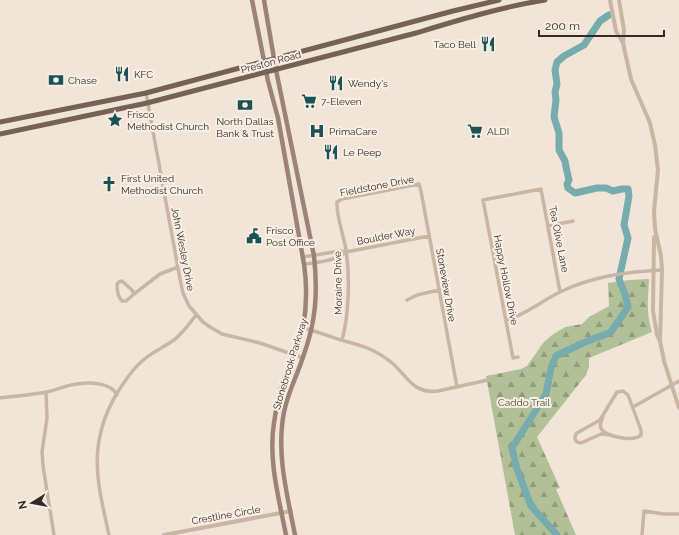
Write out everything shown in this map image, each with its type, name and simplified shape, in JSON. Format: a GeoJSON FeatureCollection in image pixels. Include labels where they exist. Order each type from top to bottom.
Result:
{"type":"FeatureCollection","features":[{"type":"Feature","properties":{"kind":"main road","name":"Stonebrook Parkway"},"geometry":{"type":"LineString","coordinates":[[252,0],[266,72],[278,118],[307,285],[307,298],[303,328],[295,355],[283,380],[273,430],[272,453],[286,535]]}},
{"type":"Feature","properties":{"kind":"main road","name":"Stonebrook Parkway"},"geometry":{"type":"LineString","coordinates":[[264,0],[276,70],[314,256],[317,286],[312,330],[286,402],[282,431],[283,468],[295,535]]}},
{"type":"Feature","properties":{"kind":"main road","name":"Preston Road"},"geometry":{"type":"LineString","coordinates":[[0,122],[146,93],[497,0]]}},
{"type":"Feature","properties":{"kind":"main road"},"geometry":{"type":"LineString","coordinates":[[497,0],[498,10]]}},
{"type":"Feature","properties":{"kind":"main road","name":"Preston Road"},"geometry":{"type":"LineString","coordinates":[[0,134],[147,103],[498,10],[545,0]]}},
{"type":"Feature","properties":{"kind":"main road"},"geometry":{"type":"LineString","coordinates":[[488,3],[491,12]]}},
{"type":"Feature","properties":{"kind":"main road"},"geometry":{"type":"LineString","coordinates":[[368,34],[371,44]]}},
{"type":"Feature","properties":{"kind":"main road"},"geometry":{"type":"LineString","coordinates":[[285,156],[294,154]]}},
{"type":"Feature","properties":{"kind":"main road"},"geometry":{"type":"LineString","coordinates":[[292,198],[302,196]]}},
{"type":"Feature","properties":{"kind":"main road"},"geometry":{"type":"LineString","coordinates":[[274,424],[283,424]]}},
{"type":"Feature","properties":{"kind":"main road"},"geometry":{"type":"LineString","coordinates":[[273,430],[282,431]]}},
{"type":"Feature","properties":{"kind":"street"},"geometry":{"type":"LineString","coordinates":[[610,0],[616,31],[623,43]]}},
{"type":"Feature","properties":{"kind":"street"},"geometry":{"type":"LineString","coordinates":[[618,0],[624,30],[623,43],[631,79],[650,123],[656,148],[657,175],[654,211],[653,311],[657,335],[660,341]]}},
{"type":"Feature","properties":{"kind":"street","name":"John Wesley Drive"},"geometry":{"type":"LineString","coordinates":[[146,93],[185,299],[203,322],[222,334],[260,343],[303,358]]}},
{"type":"Feature","properties":{"kind":"street","name":"Fieldstone Drive"},"geometry":{"type":"LineString","coordinates":[[337,202],[342,199],[416,184],[420,186]]}},
{"type":"Feature","properties":{"kind":"street","name":"Stoneview Drive"},"geometry":{"type":"LineString","coordinates":[[420,186],[457,387]]}},
{"type":"Feature","properties":{"kind":"street","name":"Tea Olive Lane"},"geometry":{"type":"LineString","coordinates":[[483,200],[541,189],[560,292]]}},
{"type":"Feature","properties":{"kind":"street","name":"Happy Hollow Drive"},"geometry":{"type":"LineString","coordinates":[[483,200],[513,358],[518,357]]}},
{"type":"Feature","properties":{"kind":"street","name":"Moraine Drive"},"geometry":{"type":"LineString","coordinates":[[337,202],[346,252],[347,310],[345,331],[342,340]]}},
{"type":"Feature","properties":{"kind":"street"},"geometry":{"type":"LineString","coordinates":[[548,226],[573,221]]}},
{"type":"Feature","properties":{"kind":"street"},"geometry":{"type":"LineString","coordinates":[[655,230],[661,256],[662,270],[660,341],[664,361],[679,408]]}},
{"type":"Feature","properties":{"kind":"street","name":"Boulder Way"},"geometry":{"type":"LineString","coordinates":[[303,257],[340,251],[346,252],[429,236]]}},
{"type":"Feature","properties":{"kind":"street","name":"Boulder Way"},"geometry":{"type":"LineString","coordinates":[[304,264],[340,257],[346,252]]}},
{"type":"Feature","properties":{"kind":"street"},"geometry":{"type":"LineString","coordinates":[[134,294],[132,290],[122,281],[117,284],[118,295],[122,301],[126,301],[160,274],[178,267]]}},
{"type":"Feature","properties":{"kind":"street"},"geometry":{"type":"LineString","coordinates":[[506,320],[526,313],[560,292],[586,282],[609,276],[662,270]]}},
{"type":"Feature","properties":{"kind":"street"},"geometry":{"type":"LineString","coordinates":[[407,300],[417,295],[439,290]]}},
{"type":"Feature","properties":{"kind":"street"},"geometry":{"type":"LineString","coordinates":[[109,535],[98,477],[97,452],[101,430],[110,407],[127,378],[138,364],[175,339],[196,315]]}},
{"type":"Feature","properties":{"kind":"street"},"geometry":{"type":"LineString","coordinates":[[303,328],[370,348],[392,363],[412,384],[422,390],[430,392],[488,380]]}},
{"type":"Feature","properties":{"kind":"street"},"geometry":{"type":"LineString","coordinates":[[633,407],[679,381]]}},
{"type":"Feature","properties":{"kind":"street"},"geometry":{"type":"LineString","coordinates":[[0,398],[58,390],[76,384],[87,383],[107,386],[117,395]]}},
{"type":"Feature","properties":{"kind":"street"},"geometry":{"type":"LineString","coordinates":[[624,390],[628,394],[633,407],[642,431],[640,436],[627,439],[601,434],[581,443],[575,440],[577,433],[597,423],[618,392],[624,390]]}},
{"type":"Feature","properties":{"kind":"street"},"geometry":{"type":"LineString","coordinates":[[46,392],[47,418],[42,452],[54,535]]}},
{"type":"Feature","properties":{"kind":"street"},"geometry":{"type":"LineString","coordinates":[[603,416],[600,428],[604,432],[611,435]]}},
{"type":"Feature","properties":{"kind":"street","name":"Crestline Circle"},"geometry":{"type":"LineString","coordinates":[[164,535],[291,511]]}},
{"type":"Feature","properties":{"kind":"street"},"geometry":{"type":"LineString","coordinates":[[642,535],[644,511],[664,514],[679,514]]}},
{"type":"Feature","properties":{"kind":"green space","name":"Caddo Trail"},"geometry":{"type":"Polygon","coordinates":[[[649,279],[648,312],[652,332],[589,358],[589,367],[586,375],[537,437],[560,488],[556,489],[576,535],[515,535],[486,376],[521,369],[527,366],[543,343],[552,335],[565,327],[582,324],[589,317],[609,306],[608,283],[649,279]]]}},
{"type":"Feature","properties":{"kind":"waterway"},"geometry":{"type":"LineString","coordinates":[[557,535],[531,506],[517,469],[512,448],[546,394],[551,368],[556,356],[611,332],[628,307],[619,279],[628,238],[624,225],[629,196],[628,189],[613,191],[606,188],[597,188],[575,193],[568,188],[567,184],[569,180],[565,161],[559,150],[559,133],[554,117],[556,100],[555,92],[557,84],[555,70],[557,62],[564,56],[584,45],[600,21],[609,15]]}},
{"type":"Feature","properties":{"kind":"place","name":"Taco Bell"},"geometry":{"type":"Point","coordinates":[488,44]}},
{"type":"Feature","properties":{"kind":"place","name":"KFC"},"geometry":{"type":"Point","coordinates":[122,74]}},
{"type":"Feature","properties":{"kind":"place","name":"Chase"},"geometry":{"type":"Point","coordinates":[56,80]}},
{"type":"Feature","properties":{"kind":"place","name":"Wendy's"},"geometry":{"type":"Point","coordinates":[336,83]}},
{"type":"Feature","properties":{"kind":"place","name":"7-Eleven"},"geometry":{"type":"Point","coordinates":[309,101]}},
{"type":"Feature","properties":{"kind":"place","name":"North Dallas Bank & Trust"},"geometry":{"type":"Point","coordinates":[245,105]}},
{"type":"Feature","properties":{"kind":"place","name":"Frisco Methodist Church"},"geometry":{"type":"Point","coordinates":[115,120]}},
{"type":"Feature","properties":{"kind":"place","name":"PrimaCare"},"geometry":{"type":"Point","coordinates":[317,131]}},
{"type":"Feature","properties":{"kind":"place","name":"ALDI"},"geometry":{"type":"Point","coordinates":[475,131]}},
{"type":"Feature","properties":{"kind":"place","name":"Le Peep"},"geometry":{"type":"Point","coordinates":[331,152]}},
{"type":"Feature","properties":{"kind":"place","name":"First United Methodist Church"},"geometry":{"type":"Point","coordinates":[109,184]}},
{"type":"Feature","properties":{"kind":"place","name":"Frisco Post Office"},"geometry":{"type":"Point","coordinates":[254,236]}}]}
